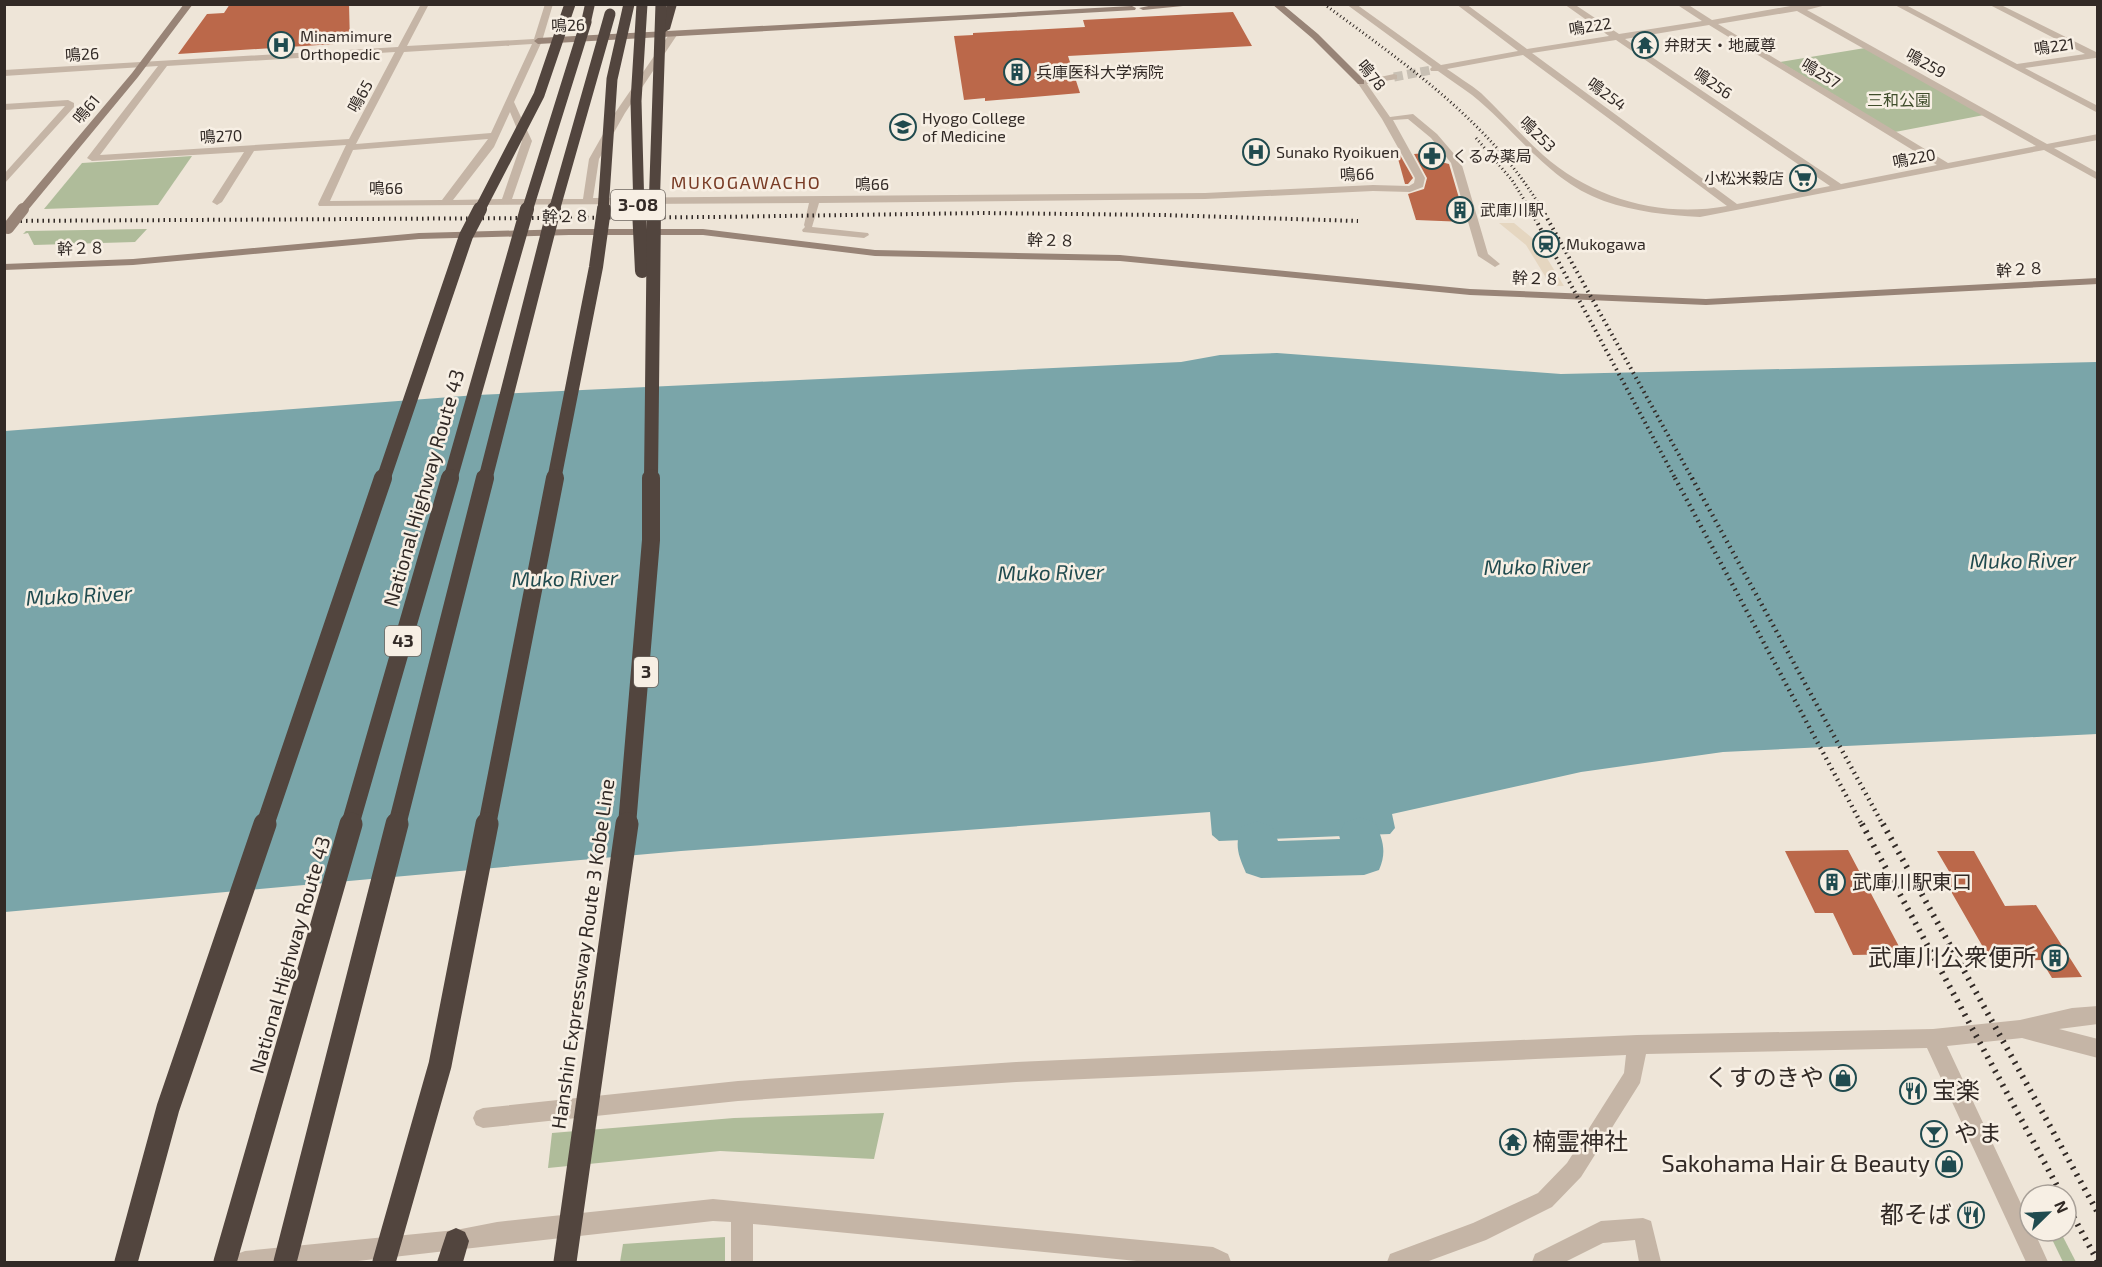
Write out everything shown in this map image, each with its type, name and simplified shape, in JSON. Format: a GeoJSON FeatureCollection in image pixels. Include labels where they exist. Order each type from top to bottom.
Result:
{"type":"FeatureCollection","features":[{"type":"Feature","properties":{"kind":"highway"},"geometry":{"type":"LineString","coordinates":[[126,1263],[172,1096],[466,236],[539,94],[570,4]]}},
{"type":"Feature","properties":{"kind":"highway","name":"National Highway Route 43"},"geometry":{"type":"LineString","coordinates":[[225,1263],[531,195],[590,4]]}},
{"type":"Feature","properties":{"kind":"highway","name":"43"},"geometry":{"type":"LineString","coordinates":[[285,1263],[558,195],[612,4]]}},
{"type":"Feature","properties":{"kind":"highway"},"geometry":{"type":"LineString","coordinates":[[384,1263],[440,1065],[590,302],[606,191],[612,79],[629,4]]}},
{"type":"Feature","properties":{"kind":"highway","name":"3-08"},"geometry":{"type":"LineString","coordinates":[[642,4],[642,44],[637,73],[636,179],[650,405]]}},
{"type":"Feature","properties":{"kind":"highway","name":"Hanshin Expressway Route 3 Kobe Line"},"geometry":{"type":"LineString","coordinates":[[565,1263],[624,855],[651,540],[650,405],[661,4]]}},
{"type":"Feature","properties":{"kind":"highway","name":"Hanshin Expressway Route 3 Kobe Line"},"geometry":{"type":"LineString","coordinates":[[576,1263],[632,855],[657,541],[658,269],[669,32],[666,4]]}},
{"type":"Feature","properties":{"kind":"highway"},"geometry":{"type":"LineString","coordinates":[[669,32],[672,4]]}},
{"type":"Feature","properties":{"kind":"street","name":"鳴61"},"geometry":{"type":"LineString","coordinates":[[6,230],[143,65],[189,4]]}},
{"type":"Feature","properties":{"kind":"street","name":"鳴65"},"geometry":{"type":"LineString","coordinates":[[323,204],[351,145],[403,50],[425,4]]}},
{"type":"Feature","properties":{"kind":"street"},"geometry":{"type":"LineString","coordinates":[[445,203],[489,147],[538,41],[549,4]]}},
{"type":"Feature","properties":{"kind":"street"},"geometry":{"type":"LineString","coordinates":[[1143,8],[1199,4]]}},
{"type":"Feature","properties":{"kind":"street","name":"鳴78"},"geometry":{"type":"LineString","coordinates":[[1276,4],[1315,36],[1361,82],[1392,128],[1420,177],[1419,184]]}},
{"type":"Feature","properties":{"kind":"street","name":"鳴253"},"geometry":{"type":"LineString","coordinates":[[1350,4],[1434,68],[1476,94],[1555,170],[1607,199],[1680,213],[1700,214],[1735,207]]}},
{"type":"Feature","properties":{"kind":"street","name":"鳴254"},"geometry":{"type":"LineString","coordinates":[[1460,4],[1735,207]]}},
{"type":"Feature","properties":{"kind":"street","name":"鳴256"},"geometry":{"type":"LineString","coordinates":[[1568,4],[1840,188]]}},
{"type":"Feature","properties":{"kind":"street","name":"鳴257"},"geometry":{"type":"LineString","coordinates":[[1680,4],[1947,167]]}},
{"type":"Feature","properties":{"kind":"street","name":"鳴222"},"geometry":{"type":"LineString","coordinates":[[1434,68],[1795,7],[1826,4]]}},
{"type":"Feature","properties":{"kind":"street"},"geometry":{"type":"LineString","coordinates":[[1897,4],[2097,110]]}},
{"type":"Feature","properties":{"kind":"street"},"geometry":{"type":"LineString","coordinates":[[1992,4],[2096,55]]}},
{"type":"Feature","properties":{"kind":"street","name":"鳴259"},"geometry":{"type":"LineString","coordinates":[[1795,7],[2097,177]]}},
{"type":"Feature","properties":{"kind":"street","name":"鳴26"},"geometry":{"type":"LineString","coordinates":[[4,73],[669,32],[1132,8]]}},
{"type":"Feature","properties":{"kind":"street"},"geometry":{"type":"LineString","coordinates":[[588,200],[594,159],[669,32]]}},
{"type":"Feature","properties":{"kind":"street","name":"鳴221"},"geometry":{"type":"LineString","coordinates":[[2015,67],[2096,55]]}},
{"type":"Feature","properties":{"kind":"street","name":"鳴270"},"geometry":{"type":"LineString","coordinates":[[164,64],[92,158],[493,136]]}},
{"type":"Feature","properties":{"kind":"street"},"geometry":{"type":"LineString","coordinates":[[1361,82],[1394,77]]}},
{"type":"Feature","properties":{"kind":"street"},"geometry":{"type":"LineString","coordinates":[[506,202],[527,141],[509,100]]}},
{"type":"Feature","properties":{"kind":"street"},"geometry":{"type":"LineString","coordinates":[[4,106],[68,103],[71,105],[4,181]]}},
{"type":"Feature","properties":{"kind":"street"},"geometry":{"type":"LineString","coordinates":[[1394,118],[1410,116],[1434,136],[1456,162],[1483,256],[1495,264]]}},
{"type":"Feature","properties":{"kind":"street","name":"鳴220"},"geometry":{"type":"LineString","coordinates":[[1735,207],[2097,137]]}},
{"type":"Feature","properties":{"kind":"street"},"geometry":{"type":"LineString","coordinates":[[217,202],[250,149]]}},
{"type":"Feature","properties":{"kind":"street","name":"鳴66"},"geometry":{"type":"LineString","coordinates":[[323,204],[1205,196],[1373,188],[1410,189],[1419,184]]}},
{"type":"Feature","properties":{"kind":"street"},"geometry":{"type":"LineString","coordinates":[[815,199],[808,227],[864,235]]}},
{"type":"Feature","properties":{"kind":"street","name":"幹２８"},"geometry":{"type":"LineString","coordinates":[[4,267],[133,262],[419,236],[569,232],[692,232],[875,253],[1120,258],[1470,292],[1707,302],[2097,281]]}},
{"type":"Feature","properties":{"kind":"street"},"geometry":{"type":"LineString","coordinates":[[483,1118],[738,1091],[1016,1072],[1637,1045],[1933,1038],[2020,1029],[2072,1017],[2097,1015]]}},
{"type":"Feature","properties":{"kind":"street"},"geometry":{"type":"LineString","coordinates":[[2020,1029],[2097,1049]]}},
{"type":"Feature","properties":{"kind":"street"},"geometry":{"type":"LineString","coordinates":[[1933,1038],[2037,1263]]}},
{"type":"Feature","properties":{"kind":"street"},"geometry":{"type":"LineString","coordinates":[[1398,1263],[1478,1232],[1545,1200],[1574,1170],[1633,1076],[1637,1045]]}},
{"type":"Feature","properties":{"kind":"street"},"geometry":{"type":"LineString","coordinates":[[245,1263],[453,1252],[497,1233],[713,1210],[1213,1258],[1220,1263]]}},
{"type":"Feature","properties":{"kind":"street"},"geometry":{"type":"LineString","coordinates":[[742,1211],[742,1263]]}},
{"type":"Feature","properties":{"kind":"street"},"geometry":{"type":"LineString","coordinates":[[1543,1263],[1601,1232],[1643,1229],[1650,1263]]}},
{"type":"Feature","properties":{"kind":"green space","name":"三和公園"},"geometry":{"type":"Polygon","coordinates":[[[1865,48],[1984,115],[1895,132],[1780,62],[1865,48]]]}},
{"type":"Feature","properties":{"kind":"green space"},"geometry":{"type":"Polygon","coordinates":[[[192,156],[158,205],[44,209],[82,163],[192,156]]]}},
{"type":"Feature","properties":{"kind":"green space"},"geometry":{"type":"Polygon","coordinates":[[[147,229],[135,242],[34,245],[28,233],[23,234],[26,231],[147,229]]]}},
{"type":"Feature","properties":{"kind":"green space"},"geometry":{"type":"Polygon","coordinates":[[[884,1113],[874,1159],[720,1151],[548,1168],[552,1133],[734,1118],[884,1113]]]}},
{"type":"Feature","properties":{"kind":"green space"},"geometry":{"type":"Polygon","coordinates":[[[725,1237],[725,1262],[620,1262],[623,1244],[725,1237]]]}},
{"type":"Feature","properties":{"kind":"green space"},"geometry":{"type":"Polygon","coordinates":[[[2054,1243],[2066,1243],[2076,1262],[2063,1262],[2054,1243]]]}},
{"type":"Feature","properties":{"kind":"shaded area"},"geometry":{"type":"Polygon","coordinates":[[[1499,223],[1514,223],[1537,242],[1564,286],[1551,286],[1526,245],[1499,223]]]}},
{"type":"Feature","properties":{"kind":"water","name":"Muko River"},"geometry":{"type":"Polygon","coordinates":[[[1277,353],[1561,374],[2097,362],[2097,734],[1723,752],[1581,772],[1392,814],[1395,828],[1390,834],[1219,841],[1212,835],[1210,812],[681,851],[5,912],[5,431],[477,395],[1181,362],[1220,355],[1277,353]]]}},
{"type":"Feature","properties":{"kind":"building"},"geometry":{"type":"Polygon","coordinates":[[[230,4],[349,4],[350,43],[178,54],[207,14],[224,13],[230,4]]]}},
{"type":"Feature","properties":{"kind":"building"},"geometry":{"type":"Polygon","coordinates":[[[1233,12],[1252,46],[1068,56],[1080,93],[985,101],[985,98],[964,100],[954,36],[1085,27],[1083,20],[1233,12]]]}},
{"type":"Feature","properties":{"kind":"building"},"geometry":{"type":"Polygon","coordinates":[[[1438,152],[1441,162],[1449,164],[1466,222],[1416,220],[1408,194],[1424,189],[1427,178],[1414,154],[1438,152]]]}},
{"type":"Feature","properties":{"kind":"building"},"geometry":{"type":"Polygon","coordinates":[[[1397,155],[1400,155],[1413,178],[1408,184],[1405,184],[1397,155]]]}},
{"type":"Feature","properties":{"kind":"building","name":"武庫川駅東口"},"geometry":{"type":"Polygon","coordinates":[[[1848,850],[1903,954],[1853,955],[1833,913],[1815,913],[1785,851],[1848,850]]]}},
{"type":"Feature","properties":{"kind":"building"},"geometry":{"type":"Polygon","coordinates":[[[1937,851],[1974,851],[2005,906],[2036,905],[2082,977],[2052,978],[2041,960],[1991,961],[1941,874],[1950,873],[1937,851]]]}},
{"type":"Feature","properties":{"kind":"waterway"},"geometry":{"type":"LineString","coordinates":[[1257,839],[1261,860],[1364,857],[1360,835]]}},
{"type":"Feature","properties":{"kind":"tunnel"},"geometry":{"type":"LineString","coordinates":[[1394,77],[1431,70]]}},
{"type":"Feature","properties":{"kind":"railway"},"geometry":{"type":"LineString","coordinates":[[1324,4],[1385,49],[1472,122],[1522,179],[1543,211]]}},
{"type":"Feature","properties":{"kind":"railway"},"geometry":{"type":"LineString","coordinates":[[1476,138],[1512,180],[1531,211]]}},
{"type":"Feature","properties":{"kind":"railway"},"geometry":{"type":"LineString","coordinates":[[1530,209],[1676,480]]}},
{"type":"Feature","properties":{"kind":"railway"},"geometry":{"type":"LineString","coordinates":[[1542,209],[1693,480]]}},
{"type":"Feature","properties":{"kind":"railway"},"geometry":{"type":"LineString","coordinates":[[4,221],[715,217],[982,213],[1163,215],[1358,221]]}},
{"type":"Feature","properties":{"kind":"railway"},"geometry":{"type":"LineString","coordinates":[[1675,478],[1862,825]]}},
{"type":"Feature","properties":{"kind":"railway"},"geometry":{"type":"LineString","coordinates":[[1692,478],[1883,825]]}},
{"type":"Feature","properties":{"kind":"railway"},"geometry":{"type":"LineString","coordinates":[[1862,824],[2056,1183]]}},
{"type":"Feature","properties":{"kind":"railway"},"geometry":{"type":"LineString","coordinates":[[1883,824],[2098,1213]]}},
{"type":"Feature","properties":{"kind":"railway"},"geometry":{"type":"LineString","coordinates":[[2078,1225],[2098,1262]]}},
{"type":"Feature","properties":{"kind":"place","name":"Minamimure Orthopedic"},"geometry":{"type":"Point","coordinates":[281,45]}},
{"type":"Feature","properties":{"kind":"place","name":"弁財天・地蔵尊"},"geometry":{"type":"Point","coordinates":[1645,45]}},
{"type":"Feature","properties":{"kind":"place","name":"兵庫医科大学病院"},"geometry":{"type":"Point","coordinates":[1017,72]}},
{"type":"Feature","properties":{"kind":"place","name":"Hyogo College of Medicine"},"geometry":{"type":"Point","coordinates":[903,127]}},
{"type":"Feature","properties":{"kind":"place","name":"Sunako Ryoikuen"},"geometry":{"type":"Point","coordinates":[1256,152]}},
{"type":"Feature","properties":{"kind":"place","name":"くるみ薬局"},"geometry":{"type":"Point","coordinates":[1432,156]}},
{"type":"Feature","properties":{"kind":"place","name":"小松米穀店"},"geometry":{"type":"Point","coordinates":[1803,178]}},
{"type":"Feature","properties":{"kind":"place","name":"武庫川駅"},"geometry":{"type":"Point","coordinates":[1460,210]}},
{"type":"Feature","properties":{"kind":"place","name":"Mukogawa"},"geometry":{"type":"Point","coordinates":[1546,244]}},
{"type":"Feature","properties":{"kind":"place","name":"武庫川駅東口"},"geometry":{"type":"Point","coordinates":[1832,882]}},
{"type":"Feature","properties":{"kind":"place","name":"武庫川公衆便所"},"geometry":{"type":"Point","coordinates":[2055,958]}},
{"type":"Feature","properties":{"kind":"place","name":"くすのきや"},"geometry":{"type":"Point","coordinates":[1843,1078]}},
{"type":"Feature","properties":{"kind":"place","name":"宝楽"},"geometry":{"type":"Point","coordinates":[1913,1091]}},
{"type":"Feature","properties":{"kind":"place","name":"やま"},"geometry":{"type":"Point","coordinates":[1934,1134]}},
{"type":"Feature","properties":{"kind":"place","name":"楠霊神社"},"geometry":{"type":"Point","coordinates":[1513,1142]}},
{"type":"Feature","properties":{"kind":"place","name":"Sakohama Hair & Beauty"},"geometry":{"type":"Point","coordinates":[1949,1164]}},
{"type":"Feature","properties":{"kind":"place","name":"都そば"},"geometry":{"type":"Point","coordinates":[1971,1215]}},
{"type":"Feature","properties":{"kind":"district","name":"MUKOGAWACHO"},"geometry":{"type":"Point","coordinates":[746,183]}}]}
